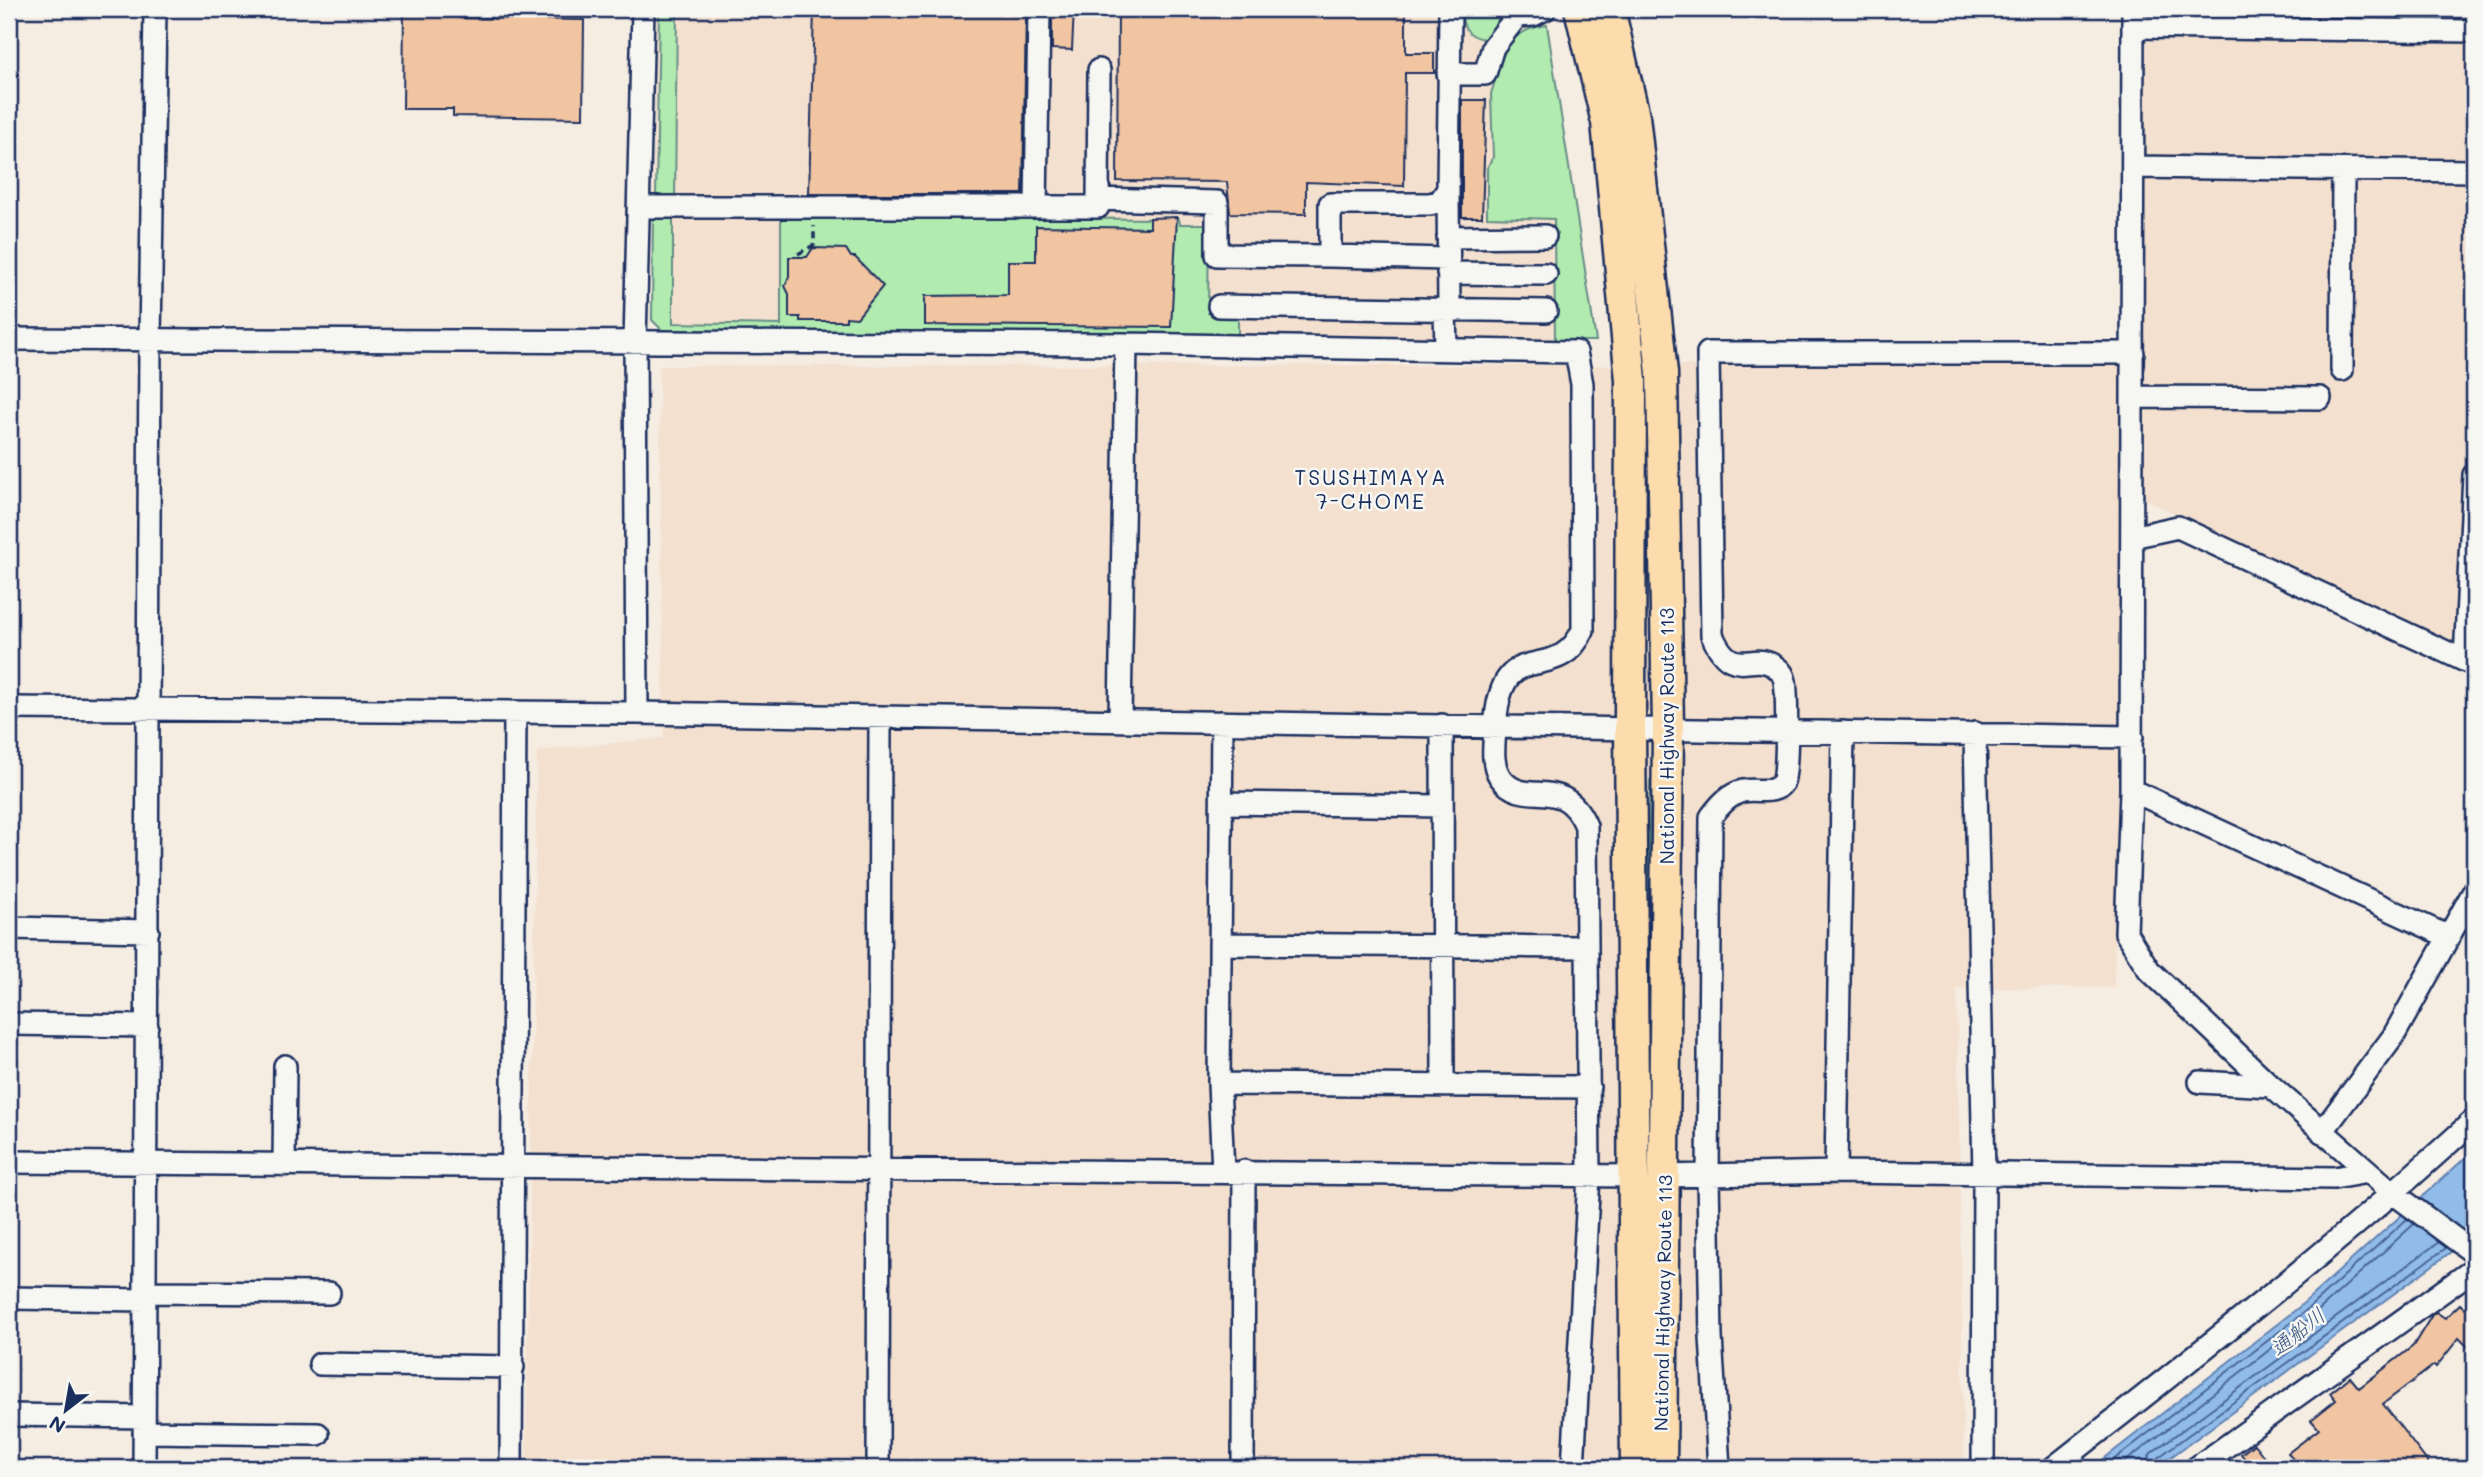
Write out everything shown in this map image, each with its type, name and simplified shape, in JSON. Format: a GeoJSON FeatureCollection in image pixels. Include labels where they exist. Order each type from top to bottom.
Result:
{"type":"FeatureCollection","features":[{"type":"Feature","properties":{"kind":"highway","name":"National Highway Route 113"},"geometry":{"type":"LineString","coordinates":[[1580,9],[1607,122],[1631,380],[1630,727],[1636,1468]]}},
{"type":"Feature","properties":{"kind":"highway","name":"National Highway Route 113"},"geometry":{"type":"LineString","coordinates":[[1609,9],[1634,116],[1662,373],[1668,728],[1668,944],[1661,1468]]}},
{"type":"Feature","properties":{"kind":"street"},"geometry":{"type":"LineString","coordinates":[[144,1468],[147,709],[155,9]]}},
{"type":"Feature","properties":{"kind":"street"},"geometry":{"type":"LineString","coordinates":[[637,713],[635,343],[643,9]]}},
{"type":"Feature","properties":{"kind":"street"},"geometry":{"type":"LineString","coordinates":[[1036,207],[1039,9]]}},
{"type":"Feature","properties":{"kind":"street"},"geometry":{"type":"LineString","coordinates":[[1446,349],[1450,9]]}},
{"type":"Feature","properties":{"kind":"street"},"geometry":{"type":"LineString","coordinates":[[1448,74],[1485,74],[1493,47],[1517,16],[1532,15],[1545,9]]}},
{"type":"Feature","properties":{"kind":"street"},"geometry":{"type":"LineString","coordinates":[[2474,31],[2133,18],[2132,790],[2126,933],[2149,970],[2322,1132],[2393,1193],[2474,1253]]}},
{"type":"Feature","properties":{"kind":"street"},"geometry":{"type":"LineString","coordinates":[[638,207],[1098,207],[1099,70]]}},
{"type":"Feature","properties":{"kind":"street"},"geometry":{"type":"LineString","coordinates":[[2133,167],[2474,172]]}},
{"type":"Feature","properties":{"kind":"street"},"geometry":{"type":"LineString","coordinates":[[2342,370],[2343,170]]}},
{"type":"Feature","properties":{"kind":"street"},"geometry":{"type":"LineString","coordinates":[[1330,256],[1330,204],[1430,204],[1440,201],[1448,189]]}},
{"type":"Feature","properties":{"kind":"street"},"geometry":{"type":"LineString","coordinates":[[1098,200],[1217,202],[1217,255],[1330,256],[1546,274]]}},
{"type":"Feature","properties":{"kind":"street"},"geometry":{"type":"LineString","coordinates":[[1448,237],[1545,236]]}},
{"type":"Feature","properties":{"kind":"street"},"geometry":{"type":"LineString","coordinates":[[1219,306],[1546,311]]}},
{"type":"Feature","properties":{"kind":"street"},"geometry":{"type":"LineString","coordinates":[[9,340],[1126,344],[1576,352],[1582,384],[1583,630],[1576,644],[1561,656],[1521,666],[1507,675],[1497,695],[1493,757],[1501,779],[1511,788],[1524,793],[1555,793],[1571,803],[1581,814],[1586,826],[1589,1176],[1573,1468]]}},
{"type":"Feature","properties":{"kind":"street"},"geometry":{"type":"LineString","coordinates":[[1120,720],[1126,344]]}},
{"type":"Feature","properties":{"kind":"street"},"geometry":{"type":"LineString","coordinates":[[1719,1468],[1711,1337],[1708,1177],[1711,817],[1735,794],[1746,790],[1774,790],[1782,785],[1786,776],[1786,730],[1785,680],[1780,670],[1771,663],[1730,661],[1719,653],[1712,635],[1708,353],[2133,353]]}},
{"type":"Feature","properties":{"kind":"street"},"geometry":{"type":"LineString","coordinates":[[2133,397],[2320,398]]}},
{"type":"Feature","properties":{"kind":"street"},"geometry":{"type":"LineString","coordinates":[[2132,537],[2178,527],[2470,662],[2474,475]]}},
{"type":"Feature","properties":{"kind":"street"},"geometry":{"type":"LineString","coordinates":[[9,708],[637,713],[2132,737]]}},
{"type":"Feature","properties":{"kind":"street"},"geometry":{"type":"LineString","coordinates":[[511,1468],[515,712]]}},
{"type":"Feature","properties":{"kind":"street"},"geometry":{"type":"LineString","coordinates":[[878,1468],[880,717]]}},
{"type":"Feature","properties":{"kind":"street"},"geometry":{"type":"LineString","coordinates":[[1222,722],[1219,1084],[1233,1171],[1243,1468]]}},
{"type":"Feature","properties":{"kind":"street"},"geometry":{"type":"LineString","coordinates":[[1442,725],[1443,1085]]}},
{"type":"Feature","properties":{"kind":"street"},"geometry":{"type":"LineString","coordinates":[[1836,1172],[1843,732]]}},
{"type":"Feature","properties":{"kind":"street"},"geometry":{"type":"LineString","coordinates":[[1975,733],[1984,1175],[1983,1468]]}},
{"type":"Feature","properties":{"kind":"street"},"geometry":{"type":"LineString","coordinates":[[2132,790],[2449,937]]}},
{"type":"Feature","properties":{"kind":"street"},"geometry":{"type":"LineString","coordinates":[[1223,803],[1442,806]]}},
{"type":"Feature","properties":{"kind":"street"},"geometry":{"type":"LineString","coordinates":[[2322,1132],[2393,1037],[2474,891]]}},
{"type":"Feature","properties":{"kind":"street"},"geometry":{"type":"LineString","coordinates":[[9,928],[148,931]]}},
{"type":"Feature","properties":{"kind":"street"},"geometry":{"type":"LineString","coordinates":[[1220,944],[1587,947]]}},
{"type":"Feature","properties":{"kind":"street"},"geometry":{"type":"LineString","coordinates":[[9,1024],[147,1026]]}},
{"type":"Feature","properties":{"kind":"street"},"geometry":{"type":"LineString","coordinates":[[284,1164],[285,1066]]}},
{"type":"Feature","properties":{"kind":"street"},"geometry":{"type":"LineString","coordinates":[[2200,1082],[2272,1086]]}},
{"type":"Feature","properties":{"kind":"street"},"geometry":{"type":"LineString","coordinates":[[1219,1084],[1589,1087]]}},
{"type":"Feature","properties":{"kind":"street"},"geometry":{"type":"LineString","coordinates":[[2053,1468],[2290,1280],[2474,1121]]}},
{"type":"Feature","properties":{"kind":"street"},"geometry":{"type":"LineString","coordinates":[[9,1162],[1634,1176]]}},
{"type":"Feature","properties":{"kind":"street"},"geometry":{"type":"LineString","coordinates":[[1665,1176],[1836,1172],[2334,1178],[2368,1172]]}},
{"type":"Feature","properties":{"kind":"street"},"geometry":{"type":"LineString","coordinates":[[2196,1468],[2474,1269]]}},
{"type":"Feature","properties":{"kind":"street"},"geometry":{"type":"LineString","coordinates":[[9,1298],[329,1293]]}},
{"type":"Feature","properties":{"kind":"street"},"geometry":{"type":"LineString","coordinates":[[320,1364],[513,1367]]}},
{"type":"Feature","properties":{"kind":"street"},"geometry":{"type":"LineString","coordinates":[[9,1415],[318,1434]]}},
{"type":"Feature","properties":{"kind":"path"},"geometry":{"type":"LineString","coordinates":[[798,254],[814,245],[814,207]]}},
{"type":"Feature","properties":{"kind":"shaded area"},"geometry":{"type":"Polygon","coordinates":[[[655,9],[1545,9],[1596,341],[667,335],[652,320],[655,9]]]}},
{"type":"Feature","properties":{"kind":"shaded area"},"geometry":{"type":"Polygon","coordinates":[[[2146,9],[2474,9],[2474,661],[2141,497],[2146,9]]]}},
{"type":"Feature","properties":{"kind":"shaded area"},"geometry":{"type":"Polygon","coordinates":[[[2125,365],[2114,987],[1957,989],[1964,1468],[526,1468],[537,751],[664,738],[659,366],[2125,365]]]}},
{"type":"Feature","properties":{"kind":"green space"},"geometry":{"type":"Polygon","coordinates":[[[659,9],[677,9],[675,201],[656,200],[659,9]]]}},
{"type":"Feature","properties":{"kind":"green space"},"geometry":{"type":"Polygon","coordinates":[[[1462,9],[1499,9],[1494,30],[1484,39],[1469,33],[1464,25],[1462,9]]]}},
{"type":"Feature","properties":{"kind":"green space"},"geometry":{"type":"Polygon","coordinates":[[[1547,25],[1596,341],[1555,341],[1554,219],[1487,217],[1487,168],[1493,157],[1491,94],[1498,69],[1513,40],[1533,28],[1547,25]]]}},
{"type":"Feature","properties":{"kind":"green space"},"geometry":{"type":"Polygon","coordinates":[[[653,213],[673,214],[673,323],[781,325],[781,217],[1179,219],[1180,224],[1209,224],[1208,313],[1238,313],[1238,339],[667,335],[652,320],[653,213]]]}},
{"type":"Feature","properties":{"kind":"green space"},"geometry":{"type":"Polygon","coordinates":[[[1653,779],[1650,1379],[1640,949],[1648,872],[1650,780],[1653,779]]]}},
{"type":"Feature","properties":{"kind":"water","name":"通船川"},"geometry":{"type":"Polygon","coordinates":[[[2474,1150],[2474,1235],[2156,1468],[2092,1468],[2298,1308],[2474,1150]]]}},
{"type":"Feature","properties":{"kind":"building"},"geometry":{"type":"Polygon","coordinates":[[[404,9],[459,9],[459,18],[584,20],[583,118],[453,116],[453,109],[403,109],[404,9]]]}},
{"type":"Feature","properties":{"kind":"building"},"geometry":{"type":"Polygon","coordinates":[[[814,9],[1026,9],[1023,194],[809,194],[814,9]]]}},
{"type":"Feature","properties":{"kind":"building"},"geometry":{"type":"Polygon","coordinates":[[[1052,9],[1074,9],[1072,50],[1052,49],[1052,9]]]}},
{"type":"Feature","properties":{"kind":"building"},"geometry":{"type":"Polygon","coordinates":[[[1118,9],[1406,9],[1406,53],[1434,53],[1434,73],[1405,73],[1404,186],[1306,182],[1306,214],[1230,213],[1227,182],[1117,181],[1118,9]]]}},
{"type":"Feature","properties":{"kind":"building"},"geometry":{"type":"Polygon","coordinates":[[[1462,100],[1486,100],[1482,217],[1462,217],[1462,100]]]}},
{"type":"Feature","properties":{"kind":"building"},"geometry":{"type":"Polygon","coordinates":[[[1177,217],[1171,327],[925,325],[925,296],[1008,295],[1008,261],[1036,261],[1036,226],[1150,228],[1150,218],[1177,217]]]}},
{"type":"Feature","properties":{"kind":"building"},"geometry":{"type":"Polygon","coordinates":[[[813,248],[846,249],[851,257],[855,257],[883,286],[857,318],[846,317],[846,321],[800,321],[800,317],[789,317],[789,294],[785,286],[789,276],[789,257],[807,257],[813,248]]]}},
{"type":"Feature","properties":{"kind":"building"},"geometry":{"type":"Polygon","coordinates":[[[2474,1299],[2474,1353],[2459,1338],[2436,1367],[2434,1365],[2383,1404],[2432,1468],[2300,1468],[2288,1453],[2319,1429],[2311,1420],[2336,1400],[2330,1393],[2350,1377],[2359,1388],[2413,1346],[2432,1315],[2436,1312],[2445,1318],[2460,1304],[2464,1308],[2474,1299]]]}},
{"type":"Feature","properties":{"kind":"building"},"geometry":{"type":"Polygon","coordinates":[[[2254,1444],[2265,1458],[2252,1468],[2241,1454],[2254,1444]]]}},
{"type":"Feature","properties":{"kind":"district","name":"TSUSHIMAYA 7-CHOME"},"geometry":{"type":"Point","coordinates":[1371,490]}}]}
